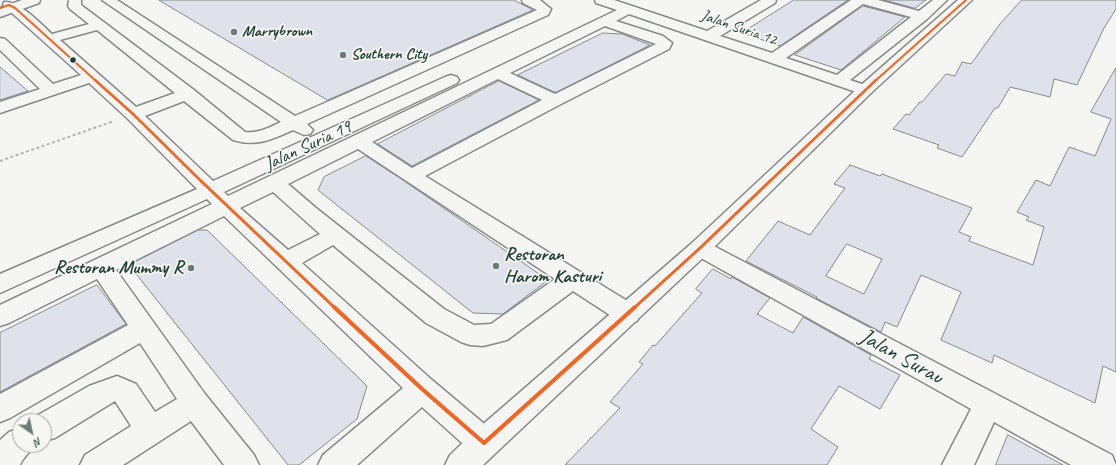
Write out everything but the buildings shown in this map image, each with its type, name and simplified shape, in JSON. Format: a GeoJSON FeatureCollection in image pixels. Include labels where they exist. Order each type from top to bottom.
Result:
{"type":"FeatureCollection","features":[{"type":"Feature","properties":{"kind":"street"},"geometry":{"type":"LineString","coordinates":[[6,8],[34,0]]}},
{"type":"Feature","properties":{"kind":"street"},"geometry":{"type":"LineString","coordinates":[[75,0],[75,6],[188,94],[239,136],[246,139],[262,138],[543,12],[544,9],[541,6],[528,0]]}},
{"type":"Feature","properties":{"kind":"street"},"geometry":{"type":"LineString","coordinates":[[108,0],[294,124],[321,140]]}},
{"type":"Feature","properties":{"kind":"street"},"geometry":{"type":"LineString","coordinates":[[708,36],[770,0]]}},
{"type":"Feature","properties":{"kind":"street"},"geometry":{"type":"LineString","coordinates":[[774,59],[860,0]]}},
{"type":"Feature","properties":{"kind":"street"},"geometry":{"type":"LineString","coordinates":[[864,0],[922,16]]}},
{"type":"Feature","properties":{"kind":"street"},"geometry":{"type":"LineString","coordinates":[[839,81],[942,0]]}},
{"type":"Feature","properties":{"kind":"street"},"geometry":{"type":"LineString","coordinates":[[461,465],[700,248],[865,90],[966,0]]}},
{"type":"Feature","properties":{"kind":"street"},"geometry":{"type":"LineString","coordinates":[[490,69],[604,21],[614,5]]}},
{"type":"Feature","properties":{"kind":"street"},"geometry":{"type":"LineString","coordinates":[[0,316],[101,266],[219,199],[275,183],[359,142],[490,69],[614,5]]}},
{"type":"Feature","properties":{"kind":"street","name":"Jalan Suria 12"},"geometry":{"type":"LineString","coordinates":[[614,5],[865,90]]}},
{"type":"Feature","properties":{"kind":"street"},"geometry":{"type":"LineString","coordinates":[[6,8],[49,39],[133,114],[219,199],[287,261],[422,389],[484,443]]}},
{"type":"Feature","properties":{"kind":"street"},"geometry":{"type":"LineString","coordinates":[[411,176],[555,100],[664,46],[665,43],[658,39],[604,21]]}},
{"type":"Feature","properties":{"kind":"street"},"geometry":{"type":"LineString","coordinates":[[49,39],[99,25]]}},
{"type":"Feature","properties":{"kind":"street"},"geometry":{"type":"LineString","coordinates":[[0,42],[51,91]]}},
{"type":"Feature","properties":{"kind":"street"},"geometry":{"type":"LineString","coordinates":[[490,69],[555,100]]}},
{"type":"Feature","properties":{"kind":"street","name":"Jalan Suria 19"},"geometry":{"type":"LineString","coordinates":[[0,284],[219,199],[321,140],[462,74]]}},
{"type":"Feature","properties":{"kind":"street"},"geometry":{"type":"LineString","coordinates":[[0,108],[91,78]]}},
{"type":"Feature","properties":{"kind":"street"},"geometry":{"type":"LineString","coordinates":[[133,114],[188,94]]}},
{"type":"Feature","properties":{"kind":"street"},"geometry":{"type":"LineString","coordinates":[[359,142],[628,314]]}},
{"type":"Feature","properties":{"kind":"street"},"geometry":{"type":"LineString","coordinates":[[275,183],[308,213],[435,316],[470,335],[484,336],[498,333],[573,279]]}},
{"type":"Feature","properties":{"kind":"street"},"geometry":{"type":"LineString","coordinates":[[287,261],[335,235]]}},
{"type":"Feature","properties":{"kind":"street","name":"Jalan Surau"},"geometry":{"type":"LineString","coordinates":[[700,248],[1101,465]]}},
{"type":"Feature","properties":{"kind":"street"},"geometry":{"type":"LineString","coordinates":[[101,266],[195,403],[243,465]]}},
{"type":"Feature","properties":{"kind":"street"},"geometry":{"type":"LineString","coordinates":[[0,409],[144,328]]}},
{"type":"Feature","properties":{"kind":"street"},"geometry":{"type":"LineString","coordinates":[[52,423],[99,395],[117,388],[126,393],[150,431]]}},
{"type":"Feature","properties":{"kind":"street"},"geometry":{"type":"LineString","coordinates":[[334,465],[422,389]]}},
{"type":"Feature","properties":{"kind":"street"},"geometry":{"type":"LineString","coordinates":[[96,465],[195,403]]}},
{"type":"Feature","properties":{"kind":"street"},"geometry":{"type":"LineString","coordinates":[[958,465],[988,405]]}},
{"type":"Feature","properties":{"kind":"street"},"geometry":{"type":"LineString","coordinates":[[4,465],[4,462],[12,450]]}},
{"type":"Feature","properties":{"kind":"path"},"geometry":{"type":"LineString","coordinates":[[0,161],[133,114]]}},
{"type":"Feature","properties":{"kind":"transit line"},"geometry":{"type":"LineString","coordinates":[[484,443],[700,248],[865,90],[966,0]]}},
{"type":"Feature","properties":{"kind":"transit line"},"geometry":{"type":"LineString","coordinates":[[0,8],[9,5],[15,8],[133,114],[227,207],[422,389],[484,443]]}},
{"type":"Feature","properties":{"kind":"place","name":"Marrybrown"},"geometry":{"type":"Point","coordinates":[234,32]}},
{"type":"Feature","properties":{"kind":"place","name":"Southern City"},"geometry":{"type":"Point","coordinates":[343,55]}},
{"type":"Feature","properties":{"kind":"place","name":"Restoran Harom Kasturi"},"geometry":{"type":"Point","coordinates":[496,266]}},
{"type":"Feature","properties":{"kind":"place","name":"Restoran Mummy R"},"geometry":{"type":"Point","coordinates":[191,268]}}]}
